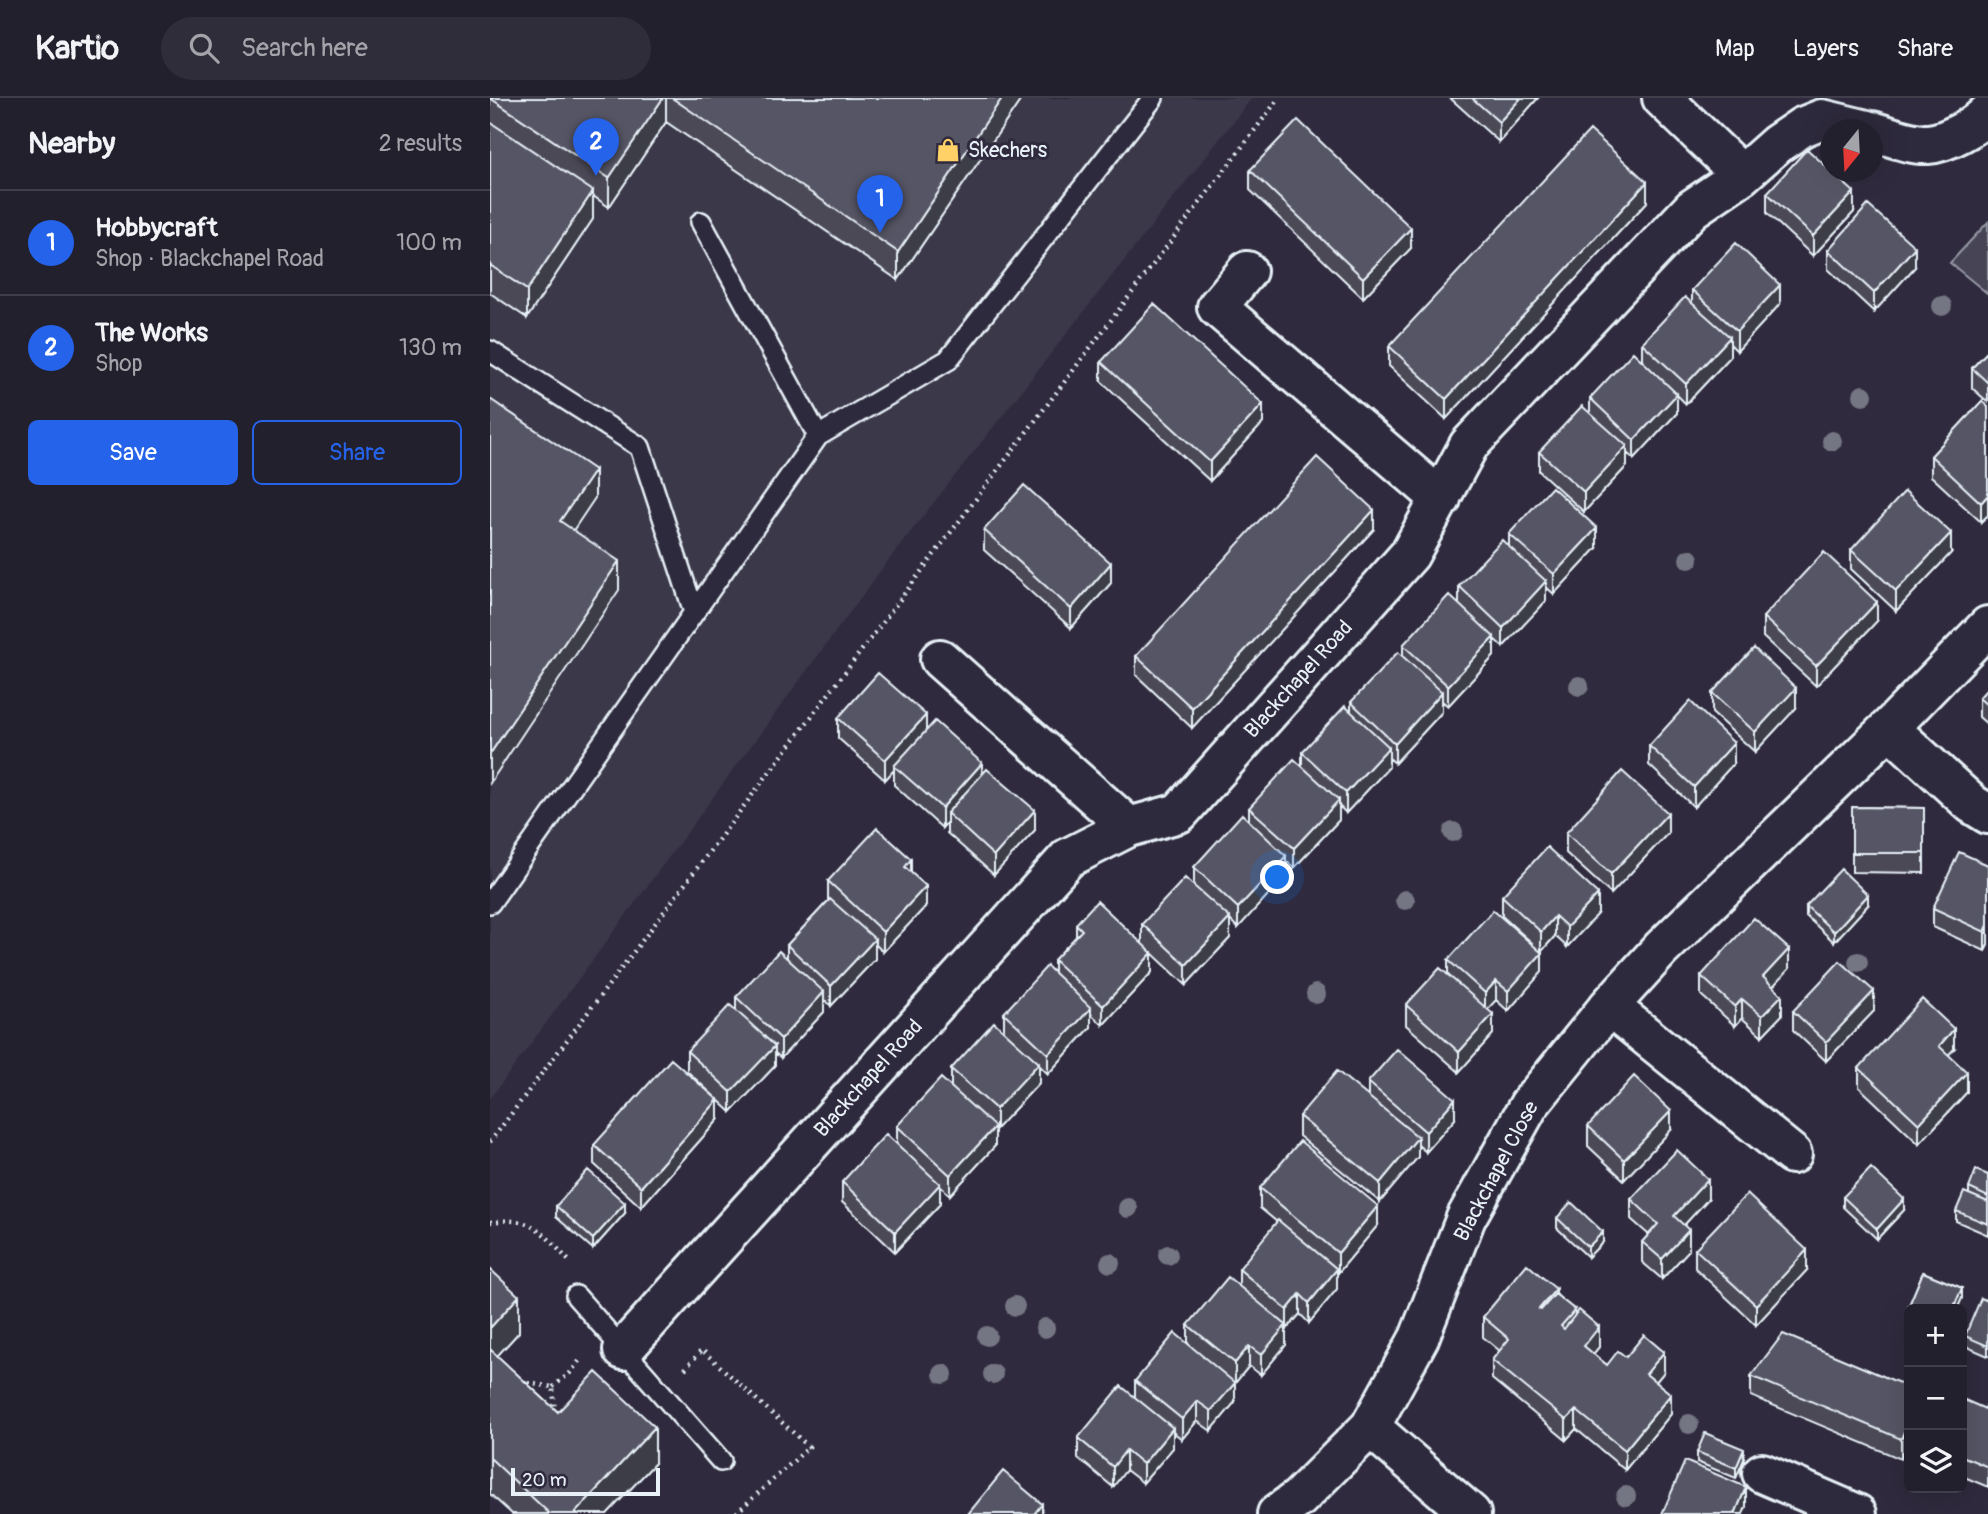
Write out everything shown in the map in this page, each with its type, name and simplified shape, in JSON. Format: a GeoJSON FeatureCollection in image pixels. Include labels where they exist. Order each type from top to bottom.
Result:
{"type":"FeatureCollection","features":[{"type":"Feature","properties":{"kind":"street"},"geometry":{"type":"LineString","coordinates":[[1662,98],[1742,175]]}},
{"type":"Feature","properties":{"kind":"street"},"geometry":{"type":"LineString","coordinates":[[1883,134],[1929,144],[1957,134],[1981,121],[1988,113]]}},
{"type":"Feature","properties":{"kind":"street","name":"Blackchapel Road"},"geometry":{"type":"LineString","coordinates":[[623,1350],[1068,858],[1129,827],[1179,813],[1410,554],[1469,445],[1692,209],[1742,175],[1777,144],[1802,127],[1820,120]]}},
{"type":"Feature","properties":{"kind":"street"},"geometry":{"type":"LineString","coordinates":[[1247,271],[1217,307],[1441,499]]}},
{"type":"Feature","properties":{"kind":"street","name":"Blackchapel Close"},"geometry":{"type":"LineString","coordinates":[[1277,1514],[1299,1498],[1370,1427],[1419,1338],[1466,1218],[1529,1105],[1609,1006],[1661,949],[1889,728],[1988,626]]}},
{"type":"Feature","properties":{"kind":"street"},"geometry":{"type":"LineString","coordinates":[[940,659],[1129,827]]}},
{"type":"Feature","properties":{"kind":"street"},"geometry":{"type":"LineString","coordinates":[[1889,728],[1972,804],[1988,814]]}},
{"type":"Feature","properties":{"kind":"street"},"geometry":{"type":"LineString","coordinates":[[1609,1006],[1792,1154]]}},
{"type":"Feature","properties":{"kind":"street"},"geometry":{"type":"LineString","coordinates":[[1370,1427],[1471,1514]]}},
{"type":"Feature","properties":{"kind":"street"},"geometry":{"type":"LineString","coordinates":[[1762,1473],[1819,1506],[1857,1514]]}},
{"type":"Feature","properties":{"kind":"lane"},"geometry":{"type":"LineString","coordinates":[[490,903],[818,436],[948,360],[1153,98]]}},
{"type":"Feature","properties":{"kind":"lane"},"geometry":{"type":"LineString","coordinates":[[701,222],[818,436]]}},
{"type":"Feature","properties":{"kind":"lane"},"geometry":{"type":"LineString","coordinates":[[490,351],[640,447],[694,612]]}},
{"type":"Feature","properties":{"kind":"lane"},"geometry":{"type":"LineString","coordinates":[[576,1296],[721,1461]]}},
{"type":"Feature","properties":{"kind":"path"},"geometry":{"type":"LineString","coordinates":[[490,1142],[1279,98]]}},
{"type":"Feature","properties":{"kind":"path"},"geometry":{"type":"LineString","coordinates":[[490,1222],[511,1220],[537,1227],[573,1266],[576,1296]]}},
{"type":"Feature","properties":{"kind":"path"},"geometry":{"type":"LineString","coordinates":[[663,1394],[702,1350],[809,1447],[735,1514]]}},
{"type":"Feature","properties":{"kind":"path"},"geometry":{"type":"LineString","coordinates":[[515,1381],[553,1387],[556,1423]]}},
{"type":"Feature","properties":{"kind":"shaded area"},"geometry":{"type":"Polygon","coordinates":[[[490,98],[1252,98],[888,561],[490,1099],[490,98]]]}},
{"type":"Feature","properties":{"kind":"shaded area"},"geometry":{"type":"Polygon","coordinates":[[[1988,222],[1988,294],[1950,263],[1988,222]]]}},
{"type":"Feature","properties":{"kind":"building"},"geometry":{"type":"Polygon","coordinates":[[[490,98],[663,98],[609,178],[490,98]]]}},
{"type":"Feature","properties":{"kind":"building"},"geometry":{"type":"Polygon","coordinates":[[[672,98],[1002,98],[898,252],[672,98]]]}},
{"type":"Feature","properties":{"kind":"building"},"geometry":{"type":"Polygon","coordinates":[[[1472,98],[1521,98],[1499,122],[1472,98]]]}},
{"type":"Feature","properties":{"kind":"building"},"geometry":{"type":"Polygon","coordinates":[[[1298,120],[1411,228],[1363,278],[1250,170],[1298,120]]]}},
{"type":"Feature","properties":{"kind":"building"},"geometry":{"type":"Polygon","coordinates":[[[490,122],[593,191],[527,290],[490,265],[490,122]]]}},
{"type":"Feature","properties":{"kind":"building"},"geometry":{"type":"Polygon","coordinates":[[[1590,130],[1647,182],[1446,399],[1389,346],[1590,130]]]}},
{"type":"Feature","properties":{"kind":"building"},"geometry":{"type":"Polygon","coordinates":[[[1807,149],[1820,161],[1820,182],[1843,182],[1854,192],[1813,236],[1767,193],[1807,149]]]}},
{"type":"Feature","properties":{"kind":"building"},"geometry":{"type":"Polygon","coordinates":[[[1868,205],[1915,247],[1874,293],[1828,250],[1868,205]]]}},
{"type":"Feature","properties":{"kind":"building"},"geometry":{"type":"Polygon","coordinates":[[[1736,243],[1780,285],[1737,331],[1692,290],[1736,243]]]}},
{"type":"Feature","properties":{"kind":"building"},"geometry":{"type":"Polygon","coordinates":[[[1685,297],[1730,337],[1686,384],[1642,343],[1685,297]]]}},
{"type":"Feature","properties":{"kind":"building"},"geometry":{"type":"Polygon","coordinates":[[[1154,304],[1263,404],[1210,462],[1101,362],[1154,304]]]}},
{"type":"Feature","properties":{"kind":"building"},"geometry":{"type":"Polygon","coordinates":[[[1988,351],[1988,383],[1972,368],[1988,351]]]}},
{"type":"Feature","properties":{"kind":"building"},"geometry":{"type":"Polygon","coordinates":[[[1633,352],[1677,394],[1634,440],[1590,398],[1633,352]]]}},
{"type":"Feature","properties":{"kind":"building"},"geometry":{"type":"Polygon","coordinates":[[[490,399],[595,470],[560,521],[619,561],[490,754],[490,399]]]}},
{"type":"Feature","properties":{"kind":"building"},"geometry":{"type":"Polygon","coordinates":[[[1982,401],[1988,407],[1988,495],[1981,503],[1931,456],[1982,401]]]}},
{"type":"Feature","properties":{"kind":"building"},"geometry":{"type":"Polygon","coordinates":[[[1582,406],[1627,446],[1584,492],[1539,452],[1582,406]]]}},
{"type":"Feature","properties":{"kind":"building"},"geometry":{"type":"Polygon","coordinates":[[[1317,457],[1374,510],[1192,708],[1136,656],[1317,457]]]}},
{"type":"Feature","properties":{"kind":"building"},"geometry":{"type":"Polygon","coordinates":[[[1024,485],[1111,563],[1071,609],[984,530],[1024,485]]]}},
{"type":"Feature","properties":{"kind":"building"},"geometry":{"type":"Polygon","coordinates":[[[1552,487],[1597,528],[1554,574],[1509,534],[1552,487]]]}},
{"type":"Feature","properties":{"kind":"building"},"geometry":{"type":"Polygon","coordinates":[[[1905,491],[1951,533],[1896,591],[1851,550],[1905,491]]]}},
{"type":"Feature","properties":{"kind":"building"},"geometry":{"type":"Polygon","coordinates":[[[1502,540],[1546,581],[1503,628],[1459,586],[1502,540]]]}},
{"type":"Feature","properties":{"kind":"building"},"geometry":{"type":"Polygon","coordinates":[[[1824,552],[1877,602],[1816,666],[1763,617],[1824,552]]]}},
{"type":"Feature","properties":{"kind":"building"},"geometry":{"type":"Polygon","coordinates":[[[1449,595],[1494,637],[1448,686],[1403,645],[1449,595]]]}},
{"type":"Feature","properties":{"kind":"building"},"geometry":{"type":"Polygon","coordinates":[[[1754,648],[1796,688],[1755,732],[1712,693],[1754,648]]]}},
{"type":"Feature","properties":{"kind":"building"},"geometry":{"type":"Polygon","coordinates":[[[1398,652],[1442,692],[1395,744],[1351,702],[1398,652]]]}},
{"type":"Feature","properties":{"kind":"building"},"geometry":{"type":"Polygon","coordinates":[[[878,673],[926,715],[885,760],[838,718],[878,673]]]}},
{"type":"Feature","properties":{"kind":"building"},"geometry":{"type":"Polygon","coordinates":[[[1988,688],[1988,706],[1979,698],[1988,688]]]}},
{"type":"Feature","properties":{"kind":"building"},"geometry":{"type":"Polygon","coordinates":[[[1690,701],[1734,743],[1694,787],[1649,746],[1690,701]]]}},
{"type":"Feature","properties":{"kind":"building"},"geometry":{"type":"Polygon","coordinates":[[[1345,706],[1389,747],[1346,793],[1302,752],[1345,706]]]}},
{"type":"Feature","properties":{"kind":"building"},"geometry":{"type":"Polygon","coordinates":[[[935,721],[982,763],[942,808],[894,766],[935,721]]]}},
{"type":"Feature","properties":{"kind":"building"},"geometry":{"type":"Polygon","coordinates":[[[1294,759],[1339,800],[1294,848],[1249,808],[1294,759]]]}},
{"type":"Feature","properties":{"kind":"building"},"geometry":{"type":"Polygon","coordinates":[[[987,769],[1035,810],[994,856],[947,813],[987,769]]]}},
{"type":"Feature","properties":{"kind":"building"},"geometry":{"type":"Polygon","coordinates":[[[1622,771],[1668,813],[1611,874],[1566,833],[1622,771]]]}},
{"type":"Feature","properties":{"kind":"building"},"geometry":{"type":"Polygon","coordinates":[[[1852,807],[1924,808],[1924,853],[1852,853],[1852,807]]]}},
{"type":"Feature","properties":{"kind":"building"},"geometry":{"type":"Polygon","coordinates":[[[1242,814],[1286,856],[1238,908],[1194,867],[1242,814]]]}},
{"type":"Feature","properties":{"kind":"building"},"geometry":{"type":"Polygon","coordinates":[[[877,828],[911,859],[905,867],[926,886],[883,932],[828,881],[877,828]]]}},
{"type":"Feature","properties":{"kind":"building"},"geometry":{"type":"Polygon","coordinates":[[[1547,847],[1598,894],[1567,927],[1555,916],[1541,932],[1502,896],[1547,847]]]}},
{"type":"Feature","properties":{"kind":"building"},"geometry":{"type":"Polygon","coordinates":[[[1959,852],[1988,865],[1988,925],[1985,932],[1933,908],[1959,852]]]}},
{"type":"Feature","properties":{"kind":"building"},"geometry":{"type":"Polygon","coordinates":[[[1841,869],[1868,895],[1834,932],[1806,906],[1841,869]]]}},
{"type":"Feature","properties":{"kind":"building"},"geometry":{"type":"Polygon","coordinates":[[[1185,878],[1230,918],[1186,965],[1142,924],[1185,878]]]}},
{"type":"Feature","properties":{"kind":"building"},"geometry":{"type":"Polygon","coordinates":[[[830,899],[875,939],[831,986],[787,945],[830,899]]]}},
{"type":"Feature","properties":{"kind":"building"},"geometry":{"type":"Polygon","coordinates":[[[1097,901],[1152,953],[1103,1006],[1054,960],[1082,930],[1076,924],[1097,901]]]}},
{"type":"Feature","properties":{"kind":"building"},"geometry":{"type":"Polygon","coordinates":[[[1493,910],[1542,953],[1508,991],[1496,981],[1485,993],[1448,960],[1493,910]]]}},
{"type":"Feature","properties":{"kind":"building"},"geometry":{"type":"Polygon","coordinates":[[[1754,918],[1789,949],[1763,977],[1782,995],[1762,1016],[1742,999],[1735,1007],[1701,976],[1754,918]]]}},
{"type":"Feature","properties":{"kind":"building"},"geometry":{"type":"Polygon","coordinates":[[[779,951],[824,992],[781,1039],[736,997],[779,951]]]}},
{"type":"Feature","properties":{"kind":"building"},"geometry":{"type":"Polygon","coordinates":[[[1840,961],[1874,991],[1826,1042],[1793,1011],[1840,961]]]}},
{"type":"Feature","properties":{"kind":"building"},"geometry":{"type":"Polygon","coordinates":[[[1047,966],[1091,1008],[1048,1054],[1004,1013],[1047,966]]]}},
{"type":"Feature","properties":{"kind":"building"},"geometry":{"type":"Polygon","coordinates":[[[1440,968],[1493,1014],[1459,1052],[1406,1005],[1440,968]]]}},
{"type":"Feature","properties":{"kind":"building"},"geometry":{"type":"Polygon","coordinates":[[[1922,999],[1954,1029],[1939,1046],[1967,1072],[1919,1124],[1859,1068],[1922,999]]]}},
{"type":"Feature","properties":{"kind":"building"},"geometry":{"type":"Polygon","coordinates":[[[730,1005],[775,1046],[731,1092],[687,1051],[730,1005]]]}},
{"type":"Feature","properties":{"kind":"building"},"geometry":{"type":"Polygon","coordinates":[[[994,1022],[1039,1063],[996,1109],[951,1069],[994,1022]]]}},
{"type":"Feature","properties":{"kind":"building"},"geometry":{"type":"Polygon","coordinates":[[[1397,1049],[1455,1099],[1426,1132],[1368,1082],[1397,1049]]]}},
{"type":"Feature","properties":{"kind":"building"},"geometry":{"type":"Polygon","coordinates":[[[671,1059],[718,1100],[641,1187],[594,1145],[671,1059]]]}},
{"type":"Feature","properties":{"kind":"building"},"geometry":{"type":"Polygon","coordinates":[[[1337,1071],[1418,1137],[1380,1183],[1299,1116],[1337,1071]]]}},
{"type":"Feature","properties":{"kind":"building"},"geometry":{"type":"Polygon","coordinates":[[[1634,1076],[1671,1111],[1624,1160],[1588,1126],[1634,1076]]]}},
{"type":"Feature","properties":{"kind":"building"},"geometry":{"type":"Polygon","coordinates":[[[941,1078],[995,1127],[950,1175],[897,1126],[941,1078]]]}},
{"type":"Feature","properties":{"kind":"building"},"geometry":{"type":"Polygon","coordinates":[[[886,1134],[940,1184],[895,1232],[842,1182],[886,1134]]]}},
{"type":"Feature","properties":{"kind":"building"},"geometry":{"type":"Polygon","coordinates":[[[1300,1141],[1378,1206],[1338,1253],[1260,1188],[1300,1141]]]}},
{"type":"Feature","properties":{"kind":"building"},"geometry":{"type":"Polygon","coordinates":[[[1677,1150],[1708,1179],[1674,1216],[1689,1230],[1662,1259],[1642,1242],[1658,1224],[1631,1199],[1677,1150]]]}},
{"type":"Feature","properties":{"kind":"building"},"geometry":{"type":"Polygon","coordinates":[[[1871,1168],[1904,1199],[1877,1229],[1843,1197],[1871,1168]]]}},
{"type":"Feature","properties":{"kind":"building"},"geometry":{"type":"Polygon","coordinates":[[[588,1170],[625,1203],[593,1239],[556,1206],[588,1170]]]}},
{"type":"Feature","properties":{"kind":"building"},"geometry":{"type":"Polygon","coordinates":[[[1976,1170],[1988,1175],[1988,1197],[1969,1188],[1976,1170]]]}},
{"type":"Feature","properties":{"kind":"building"},"geometry":{"type":"Polygon","coordinates":[[[1964,1192],[1988,1202],[1988,1224],[1956,1211],[1964,1192]]]}},
{"type":"Feature","properties":{"kind":"building"},"geometry":{"type":"Polygon","coordinates":[[[1747,1194],[1807,1250],[1756,1305],[1695,1249],[1747,1194]]]}},
{"type":"Feature","properties":{"kind":"building"},"geometry":{"type":"Polygon","coordinates":[[[1571,1202],[1603,1232],[1588,1247],[1557,1218],[1571,1202]]]}},
{"type":"Feature","properties":{"kind":"building"},"geometry":{"type":"Polygon","coordinates":[[[1278,1220],[1337,1269],[1309,1303],[1300,1294],[1287,1310],[1239,1269],[1278,1220]]]}},
{"type":"Feature","properties":{"kind":"building"},"geometry":{"type":"Polygon","coordinates":[[[1527,1264],[1556,1289],[1539,1309],[1555,1294],[1575,1310],[1561,1326],[1564,1329],[1579,1310],[1599,1327],[1584,1346],[1607,1365],[1618,1351],[1626,1357],[1644,1335],[1664,1352],[1646,1374],[1671,1394],[1625,1450],[1576,1410],[1566,1420],[1492,1360],[1509,1339],[1483,1317],[1527,1264]]]}},
{"type":"Feature","properties":{"kind":"building"},"geometry":{"type":"Polygon","coordinates":[[[490,1269],[519,1296],[490,1328],[490,1269]]]}},
{"type":"Feature","properties":{"kind":"building"},"geometry":{"type":"Polygon","coordinates":[[[1923,1272],[1962,1288],[1955,1304],[1910,1304],[1923,1272]]]}},
{"type":"Feature","properties":{"kind":"building"},"geometry":{"type":"Polygon","coordinates":[[[1228,1277],[1286,1325],[1261,1355],[1249,1346],[1235,1363],[1188,1325],[1228,1277]]]}},
{"type":"Feature","properties":{"kind":"building"},"geometry":{"type":"Polygon","coordinates":[[[1981,1298],[1988,1301],[1988,1346],[1967,1337],[1981,1298]]]}},
{"type":"Feature","properties":{"kind":"building"},"geometry":{"type":"Polygon","coordinates":[[[1175,1333],[1235,1383],[1211,1411],[1197,1401],[1182,1419],[1135,1381],[1175,1333]]]}},
{"type":"Feature","properties":{"kind":"building"},"geometry":{"type":"Polygon","coordinates":[[[1783,1334],[1904,1385],[1904,1432],[1901,1439],[1751,1376],[1783,1334]]]}},
{"type":"Feature","properties":{"kind":"building"},"geometry":{"type":"Polygon","coordinates":[[[490,1349],[558,1412],[596,1372],[655,1427],[574,1514],[550,1514],[490,1458],[490,1349]]]}},
{"type":"Feature","properties":{"kind":"building"},"geometry":{"type":"Polygon","coordinates":[[[1121,1386],[1173,1428],[1143,1464],[1126,1450],[1113,1467],[1078,1438],[1121,1386]]]}},
{"type":"Feature","properties":{"kind":"building"},"geometry":{"type":"Polygon","coordinates":[[[1967,1401],[1985,1409],[1988,1402],[1988,1467],[1967,1458],[1967,1401]]]}},
{"type":"Feature","properties":{"kind":"building"},"geometry":{"type":"Polygon","coordinates":[[[1705,1433],[1744,1449],[1736,1468],[1697,1452],[1705,1433]]]}},
{"type":"Feature","properties":{"kind":"building"},"geometry":{"type":"Polygon","coordinates":[[[1685,1461],[1746,1487],[1735,1514],[1662,1514],[1685,1461]]]}},
{"type":"Feature","properties":{"kind":"building"},"geometry":{"type":"Polygon","coordinates":[[[1003,1471],[1042,1504],[1034,1514],[968,1514],[1003,1471]]]}},
{"type":"Feature","properties":{"kind":"place","name":"Skechers"},"geometry":{"type":"Point","coordinates":[948,150]}},
{"type":"Feature","properties":{"kind":"place","name":"The Works"},"geometry":{"type":"Point","coordinates":[596,176]}},
{"type":"Feature","properties":{"kind":"place","name":"Hobbycraft"},"geometry":{"type":"Point","coordinates":[880,233]}}]}
